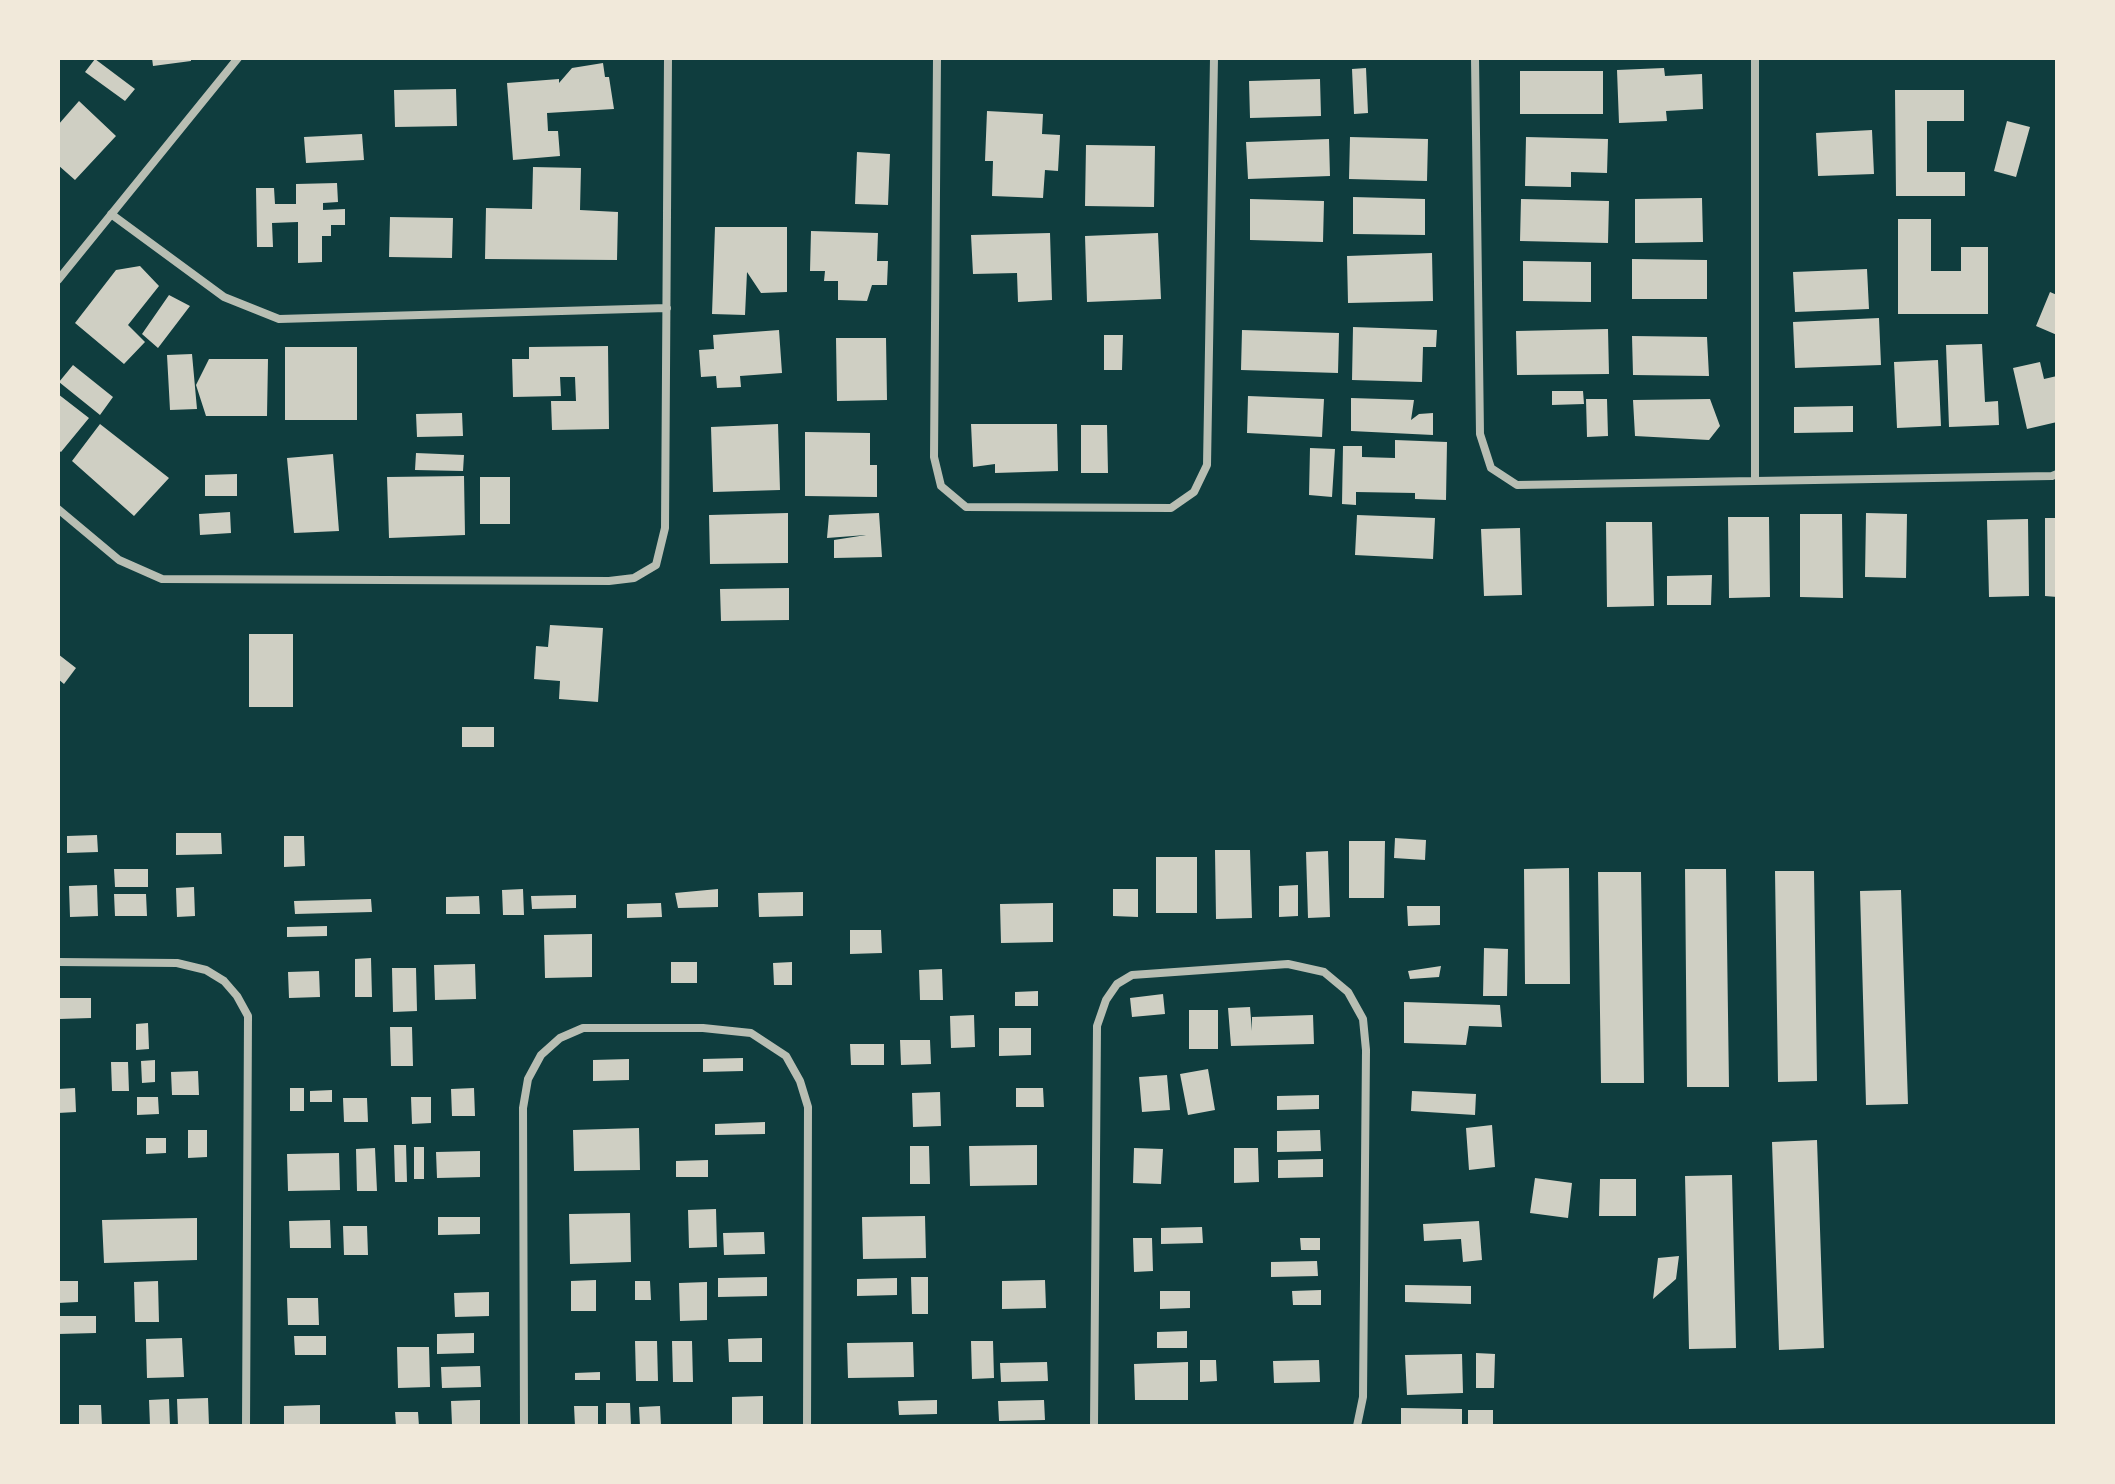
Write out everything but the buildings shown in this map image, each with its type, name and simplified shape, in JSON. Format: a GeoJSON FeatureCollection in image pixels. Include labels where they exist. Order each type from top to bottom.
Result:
{"type":"FeatureCollection","features":[{"type":"Feature","properties":{"kind":"street"},"geometry":{"type":"LineString","coordinates":[[58,280],[238,58]]}},
{"type":"Feature","properties":{"kind":"street"},"geometry":{"type":"LineString","coordinates":[[58,509],[119,560],[162,579],[609,581],[634,578],[656,565],[665,528],[668,58]]}},
{"type":"Feature","properties":{"kind":"street"},"geometry":{"type":"LineString","coordinates":[[937,58],[934,457],[941,486],[966,507],[1155,508],[1171,508],[1194,492],[1207,465],[1214,58]]}},
{"type":"Feature","properties":{"kind":"street"},"geometry":{"type":"LineString","coordinates":[[1475,58],[1480,434],[1491,468],[1517,485],[2057,474]]}},
{"type":"Feature","properties":{"kind":"street"},"geometry":{"type":"LineString","coordinates":[[1755,58],[1755,480]]}},
{"type":"Feature","properties":{"kind":"street"},"geometry":{"type":"LineString","coordinates":[[111,214],[224,297],[279,319],[667,308]]}},
{"type":"Feature","properties":{"kind":"street"},"geometry":{"type":"LineString","coordinates":[[58,962],[177,963],[206,970],[224,981],[248,1016],[246,1426]]}},
{"type":"Feature","properties":{"kind":"street"},"geometry":{"type":"LineString","coordinates":[[1094,1426],[1097,1026],[1106,1000],[1117,984],[1132,975],[1288,964],[1324,972],[1348,992],[1363,1019],[1366,1050],[1363,1397],[1357,1426]]}},
{"type":"Feature","properties":{"kind":"street"},"geometry":{"type":"LineString","coordinates":[[524,1426],[523,1108],[528,1079],[541,1055],[560,1038],[583,1028],[703,1028],[751,1033],[786,1056],[800,1081],[808,1107],[807,1426]]}}]}
